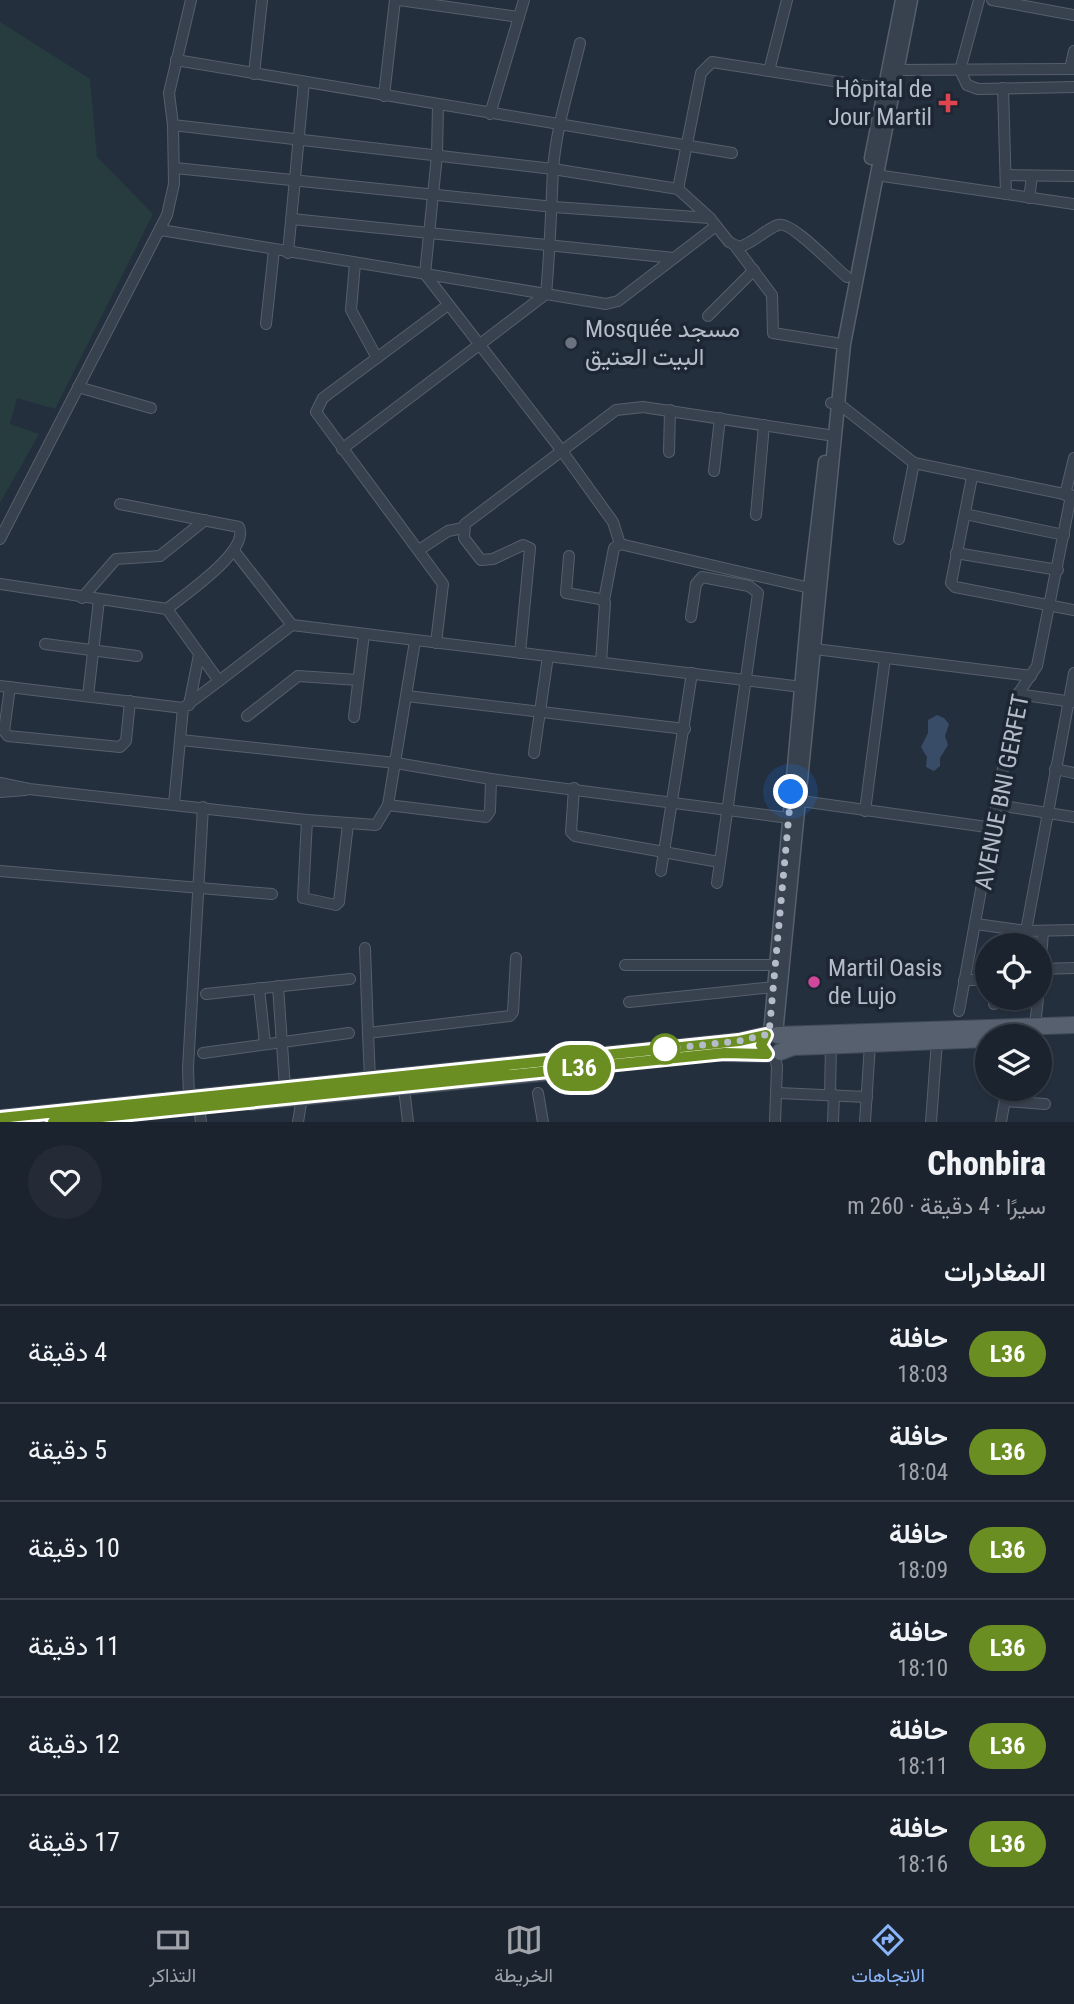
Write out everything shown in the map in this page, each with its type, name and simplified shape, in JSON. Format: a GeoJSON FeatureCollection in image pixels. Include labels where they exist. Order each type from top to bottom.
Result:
{"type":"FeatureCollection","features":[{"type":"Feature","properties":{"kind":"main road"},"geometry":{"type":"LineString","coordinates":[[1052,1029],[1074,1025]]}},
{"type":"Feature","properties":{"kind":"main road"},"geometry":{"type":"LineString","coordinates":[[0,1118],[196,1109],[285,1088],[732,1042],[772,1035],[975,1032]]}},
{"type":"Feature","properties":{"kind":"main road"},"geometry":{"type":"LineString","coordinates":[[1052,1033],[1074,1036]]}},
{"type":"Feature","properties":{"kind":"main road"},"geometry":{"type":"LineString","coordinates":[[772,1035],[783,1043],[774,1054]]}},
{"type":"Feature","properties":{"kind":"main road"},"geometry":{"type":"LineString","coordinates":[[53,1122],[724,1053],[774,1054],[793,1047],[975,1039]]}},
{"type":"Feature","properties":{"kind":"street"},"geometry":{"type":"LineString","coordinates":[[0,539],[161,230],[172,198],[175,168],[169,93],[191,0]]}},
{"type":"Feature","properties":{"kind":"street"},"geometry":{"type":"LineString","coordinates":[[254,74],[262,0]]}},
{"type":"Feature","properties":{"kind":"street"},"geometry":{"type":"LineString","coordinates":[[384,96],[397,0],[519,16]]}},
{"type":"Feature","properties":{"kind":"street"},"geometry":{"type":"LineString","coordinates":[[490,114],[524,0]]}},
{"type":"Feature","properties":{"kind":"street"},"geometry":{"type":"LineString","coordinates":[[769,71],[787,0]]}},
{"type":"Feature","properties":{"kind":"street"},"geometry":{"type":"LineString","coordinates":[[772,1035],[801,801],[835,403],[836,343],[902,0]]}},
{"type":"Feature","properties":{"kind":"street"},"geometry":{"type":"LineString","coordinates":[[772,1035],[810,588],[828,435],[911,0]]}},
{"type":"Feature","properties":{"kind":"street"},"geometry":{"type":"LineString","coordinates":[[960,70],[979,0]]}},
{"type":"Feature","properties":{"kind":"street"},"geometry":{"type":"LineString","coordinates":[[992,0],[1074,15]]}},
{"type":"Feature","properties":{"kind":"street"},"geometry":{"type":"LineString","coordinates":[[342,449],[546,294],[554,207],[553,169],[560,125],[580,43]]}},
{"type":"Feature","properties":{"kind":"street"},"geometry":{"type":"LineString","coordinates":[[897,70],[1072,69],[1074,51]]}},
{"type":"Feature","properties":{"kind":"street"},"geometry":{"type":"LineString","coordinates":[[176,60],[732,153]]}},
{"type":"Feature","properties":{"kind":"street"},"geometry":{"type":"LineString","coordinates":[[678,189],[701,73],[712,62],[884,89]]}},
{"type":"Feature","properties":{"kind":"street"},"geometry":{"type":"LineString","coordinates":[[960,70],[972,87],[1074,87]]}},
{"type":"Feature","properties":{"kind":"street"},"geometry":{"type":"LineString","coordinates":[[288,253],[301,139],[304,82]]}},
{"type":"Feature","properties":{"kind":"street"},"geometry":{"type":"LineString","coordinates":[[1003,88],[1006,194]]}},
{"type":"Feature","properties":{"kind":"street"},"geometry":{"type":"LineString","coordinates":[[438,105],[437,155],[425,274],[562,451],[613,522],[620,544]]}},
{"type":"Feature","properties":{"kind":"street"},"geometry":{"type":"LineString","coordinates":[[173,125],[553,169],[678,189],[736,246],[772,295],[773,333],[836,343]]}},
{"type":"Feature","properties":{"kind":"street"},"geometry":{"type":"LineString","coordinates":[[175,168],[713,222]]}},
{"type":"Feature","properties":{"kind":"street"},"geometry":{"type":"LineString","coordinates":[[876,174],[1074,204]]}},
{"type":"Feature","properties":{"kind":"street"},"geometry":{"type":"LineString","coordinates":[[1007,175],[1074,176]]}},
{"type":"Feature","properties":{"kind":"street"},"geometry":{"type":"LineString","coordinates":[[1029,198],[1032,177]]}},
{"type":"Feature","properties":{"kind":"street"},"geometry":{"type":"LineString","coordinates":[[292,219],[674,258]]}},
{"type":"Feature","properties":{"kind":"street"},"geometry":{"type":"LineString","coordinates":[[161,230],[597,304],[611,303],[674,258],[713,222]]}},
{"type":"Feature","properties":{"kind":"street"},"geometry":{"type":"LineString","coordinates":[[736,246],[744,246],[777,225],[786,224],[797,230],[820,255],[847,277]]}},
{"type":"Feature","properties":{"kind":"street"},"geometry":{"type":"LineString","coordinates":[[266,324],[274,250]]}},
{"type":"Feature","properties":{"kind":"street"},"geometry":{"type":"LineString","coordinates":[[355,263],[351,310],[377,358]]}},
{"type":"Feature","properties":{"kind":"street"},"geometry":{"type":"LineString","coordinates":[[708,316],[754,270]]}},
{"type":"Feature","properties":{"kind":"street"},"geometry":{"type":"LineString","coordinates":[[436,643],[445,590],[419,550],[319,421],[316,409],[324,398],[448,305]]}},
{"type":"Feature","properties":{"kind":"street"},"geometry":{"type":"LineString","coordinates":[[78,387],[151,408]]}},
{"type":"Feature","properties":{"kind":"street"},"geometry":{"type":"LineString","coordinates":[[835,403],[905,460],[972,477],[1070,496]]}},
{"type":"Feature","properties":{"kind":"street"},"geometry":{"type":"LineString","coordinates":[[419,550],[448,531],[463,528],[473,515],[624,407],[670,410],[828,435]]}},
{"type":"Feature","properties":{"kind":"street"},"geometry":{"type":"LineString","coordinates":[[669,452],[670,410]]}},
{"type":"Feature","properties":{"kind":"street"},"geometry":{"type":"LineString","coordinates":[[714,471],[720,418]]}},
{"type":"Feature","properties":{"kind":"street"},"geometry":{"type":"LineString","coordinates":[[756,515],[764,425]]}},
{"type":"Feature","properties":{"kind":"street","name":"AVENUE BNI GERFET"},"geometry":{"type":"LineString","coordinates":[[959,1011],[1017,694],[1037,666],[1051,606],[1074,457]]}},
{"type":"Feature","properties":{"kind":"street"},"geometry":{"type":"LineString","coordinates":[[899,539],[914,463]]}},
{"type":"Feature","properties":{"kind":"street"},"geometry":{"type":"LineString","coordinates":[[972,477],[950,581],[953,586],[1074,610]]}},
{"type":"Feature","properties":{"kind":"street"},"geometry":{"type":"LineString","coordinates":[[120,504],[239,527],[240,538],[235,552],[167,609]]}},
{"type":"Feature","properties":{"kind":"street"},"geometry":{"type":"LineString","coordinates":[[965,514],[1063,535]]}},
{"type":"Feature","properties":{"kind":"street"},"geometry":{"type":"LineString","coordinates":[[82,598],[116,559],[160,556],[205,520]]}},
{"type":"Feature","properties":{"kind":"street"},"geometry":{"type":"LineString","coordinates":[[463,528],[464,538],[481,560],[493,559],[526,545],[530,548],[520,653]]}},
{"type":"Feature","properties":{"kind":"street"},"geometry":{"type":"LineString","coordinates":[[601,662],[606,608],[604,600],[614,548],[620,544],[810,588]]}},
{"type":"Feature","properties":{"kind":"street"},"geometry":{"type":"LineString","coordinates":[[235,552],[292,625]]}},
{"type":"Feature","properties":{"kind":"street"},"geometry":{"type":"LineString","coordinates":[[957,552],[1058,570]]}},
{"type":"Feature","properties":{"kind":"street"},"geometry":{"type":"LineString","coordinates":[[569,556],[566,593],[604,600]]}},
{"type":"Feature","properties":{"kind":"street"},"geometry":{"type":"LineString","coordinates":[[691,617],[696,584],[702,577],[756,589],[717,883]]}},
{"type":"Feature","properties":{"kind":"street"},"geometry":{"type":"LineString","coordinates":[[0,584],[167,609],[219,681]]}},
{"type":"Feature","properties":{"kind":"street"},"geometry":{"type":"LineString","coordinates":[[88,696],[100,600]]}},
{"type":"Feature","properties":{"kind":"street"},"geometry":{"type":"LineString","coordinates":[[130,701],[126,741],[120,747],[8,736],[4,731],[5,687],[186,706],[292,625],[802,687]]}},
{"type":"Feature","properties":{"kind":"street"},"geometry":{"type":"LineString","coordinates":[[354,717],[364,634]]}},
{"type":"Feature","properties":{"kind":"street"},"geometry":{"type":"LineString","coordinates":[[0,783],[29,789],[307,820],[376,825],[388,805],[415,641]]}},
{"type":"Feature","properties":{"kind":"street"},"geometry":{"type":"LineString","coordinates":[[45,644],[137,656]]}},
{"type":"Feature","properties":{"kind":"street"},"geometry":{"type":"LineString","coordinates":[[815,649],[1031,676]]}},
{"type":"Feature","properties":{"kind":"street"},"geometry":{"type":"LineString","coordinates":[[174,804],[186,706],[199,655]]}},
{"type":"Feature","properties":{"kind":"street"},"geometry":{"type":"LineString","coordinates":[[534,753],[548,656]]}},
{"type":"Feature","properties":{"kind":"street"},"geometry":{"type":"LineString","coordinates":[[865,811],[885,657]]}},
{"type":"Feature","properties":{"kind":"street"},"geometry":{"type":"LineString","coordinates":[[661,871],[692,673]]}},
{"type":"Feature","properties":{"kind":"street"},"geometry":{"type":"LineString","coordinates":[[1026,930],[1046,812],[1071,702],[1074,673]]}},
{"type":"Feature","properties":{"kind":"street"},"geometry":{"type":"LineString","coordinates":[[247,716],[298,676],[358,680]]}},
{"type":"Feature","properties":{"kind":"street"},"geometry":{"type":"LineString","coordinates":[[1017,694],[1071,702]]}},
{"type":"Feature","properties":{"kind":"street"},"geometry":{"type":"LineString","coordinates":[[407,696],[685,729]]}},
{"type":"Feature","properties":{"kind":"street"},"geometry":{"type":"LineString","coordinates":[[181,740],[396,763],[491,779],[789,818]]}},
{"type":"Feature","properties":{"kind":"street"},"geometry":{"type":"LineString","coordinates":[[1055,769],[1074,773]]}},
{"type":"Feature","properties":{"kind":"street"},"geometry":{"type":"LineString","coordinates":[[388,805],[486,817],[490,811],[491,779]]}},
{"type":"Feature","properties":{"kind":"street"},"geometry":{"type":"LineString","coordinates":[[574,788],[571,832],[575,836],[719,862]]}},
{"type":"Feature","properties":{"kind":"street"},"geometry":{"type":"LineString","coordinates":[[0,792],[29,789]]}},
{"type":"Feature","properties":{"kind":"street"},"geometry":{"type":"LineString","coordinates":[[801,801],[994,828]]}},
{"type":"Feature","properties":{"kind":"street"},"geometry":{"type":"LineString","coordinates":[[997,805],[1074,817]]}},
{"type":"Feature","properties":{"kind":"street"},"geometry":{"type":"LineString","coordinates":[[196,1109],[197,887],[203,807]]}},
{"type":"Feature","properties":{"kind":"street"},"geometry":{"type":"LineString","coordinates":[[307,820],[303,898],[321,904],[336,905],[339,902],[348,824]]}},
{"type":"Feature","properties":{"kind":"street"},"geometry":{"type":"LineString","coordinates":[[0,872],[272,894]]}},
{"type":"Feature","properties":{"kind":"street"},"geometry":{"type":"LineString","coordinates":[[976,924],[1026,930],[1074,930]]}},
{"type":"Feature","properties":{"kind":"street"},"geometry":{"type":"LineString","coordinates":[[365,948],[370,1079]]}},
{"type":"Feature","properties":{"kind":"street"},"geometry":{"type":"LineString","coordinates":[[368,1033],[510,1016],[513,1012],[516,958]]}},
{"type":"Feature","properties":{"kind":"street"},"geometry":{"type":"LineString","coordinates":[[625,965],[776,965]]}},
{"type":"Feature","properties":{"kind":"street"},"geometry":{"type":"LineString","coordinates":[[1052,971],[1074,968]]}},
{"type":"Feature","properties":{"kind":"street"},"geometry":{"type":"LineString","coordinates":[[206,993],[350,979]]}},
{"type":"Feature","properties":{"kind":"street"},"geometry":{"type":"LineString","coordinates":[[964,980],[975,980]]}},
{"type":"Feature","properties":{"kind":"street"},"geometry":{"type":"LineString","coordinates":[[278,986],[285,1088]]}},
{"type":"Feature","properties":{"kind":"street"},"geometry":{"type":"LineString","coordinates":[[629,1002],[774,987]]}},
{"type":"Feature","properties":{"kind":"street"},"geometry":{"type":"LineString","coordinates":[[259,988],[265,1044]]}},
{"type":"Feature","properties":{"kind":"street"},"geometry":{"type":"LineString","coordinates":[[203,1053],[349,1033]]}},
{"type":"Feature","properties":{"kind":"street"},"geometry":{"type":"LineString","coordinates":[[932,1122],[937,1041]]}},
{"type":"Feature","properties":{"kind":"street"},"geometry":{"type":"LineString","coordinates":[[865,1122],[870,1044]]}},
{"type":"Feature","properties":{"kind":"street"},"geometry":{"type":"LineString","coordinates":[[831,1045],[833,1122]]}},
{"type":"Feature","properties":{"kind":"street"},"geometry":{"type":"LineString","coordinates":[[767,1122],[775,1122],[778,1093],[774,1054]]}},
{"type":"Feature","properties":{"kind":"street"},"geometry":{"type":"LineString","coordinates":[[404,1088],[408,1122]]}},
{"type":"Feature","properties":{"kind":"street"},"geometry":{"type":"LineString","coordinates":[[538,1093],[543,1122]]}},
{"type":"Feature","properties":{"kind":"street"},"geometry":{"type":"LineString","coordinates":[[778,1093],[867,1097]]}},
{"type":"Feature","properties":{"kind":"street"},"geometry":{"type":"LineString","coordinates":[[298,1122],[302,1097]]}},
{"type":"Feature","properties":{"kind":"street"},"geometry":{"type":"LineString","coordinates":[[1001,1122],[1005,1101],[1045,1104]]}},
{"type":"Feature","properties":{"kind":"green space"},"geometry":{"type":"Polygon","coordinates":[[[0,22],[90,79],[97,157],[153,214],[55,409],[17,398],[10,424],[39,434],[0,503],[0,22]]]}},
{"type":"Feature","properties":{"kind":"water"},"geometry":{"type":"Polygon","coordinates":[[[937,715],[949,724],[945,736],[948,745],[940,758],[940,766],[934,771],[926,767],[927,757],[921,747],[928,733],[928,720],[937,715]]]}},
{"type":"Feature","properties":{"kind":"bus line","name":"L36"},"geometry":{"type":"LineString","coordinates":[[0,1118],[739,1041],[766,1035],[761,1045],[767,1054],[724,1053],[53,1122]]}},
{"type":"Feature","properties":{"kind":"place","name":"Hôpital de Jour Martil"},"geometry":{"type":"Point","coordinates":[948,103]}},
{"type":"Feature","properties":{"kind":"place","name":"Mosquée مسجد البيت العتيق"},"geometry":{"type":"Point","coordinates":[571,343]}},
{"type":"Feature","properties":{"kind":"place","name":"Martil Oasis de Lujo"},"geometry":{"type":"Point","coordinates":[814,982]}},
{"type":"Feature","properties":{"kind":"route"},"geometry":{"type":"LineString","coordinates":[[665,1049],[739,1041],[769,1034],[791,792]]}}]}
